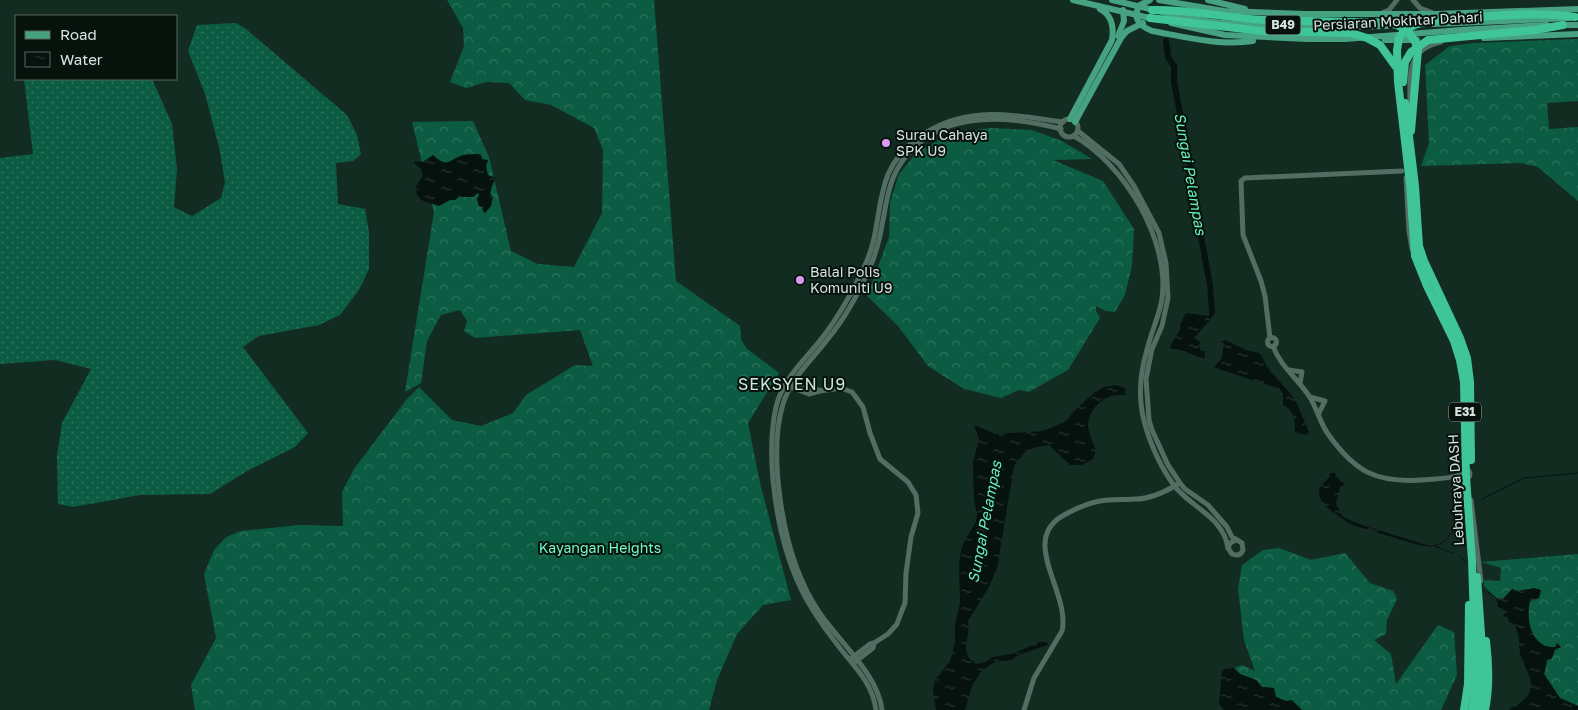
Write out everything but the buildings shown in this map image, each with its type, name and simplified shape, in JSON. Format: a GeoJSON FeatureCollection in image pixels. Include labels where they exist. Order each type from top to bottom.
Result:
{"type":"FeatureCollection","features":[{"type":"Feature","properties":{"kind":"highway"},"geometry":{"type":"LineString","coordinates":[[1152,10],[1173,9],[1261,20],[1389,23],[1403,28],[1416,42],[1419,56],[1410,140]]}},
{"type":"Feature","properties":{"kind":"highway","name":"Lebuhraya DASH"},"geometry":{"type":"LineString","coordinates":[[1473,710],[1476,680],[1472,560],[1466,477],[1464,382],[1454,341],[1424,280],[1415,256],[1397,69],[1397,45],[1402,34],[1417,24],[1430,21],[1498,16],[1562,15],[1577,20]]}},
{"type":"Feature","properties":{"kind":"highway"},"geometry":{"type":"LineString","coordinates":[[1150,18],[1264,34],[1342,32],[1360,35],[1380,46],[1390,57],[1397,69]]}},
{"type":"Feature","properties":{"kind":"highway"},"geometry":{"type":"LineString","coordinates":[[1410,140],[1403,79],[1405,62],[1411,52],[1428,40],[1563,25]]}},
{"type":"Feature","properties":{"kind":"highway","name":"Lebuhraya DASH"},"geometry":{"type":"LineString","coordinates":[[1410,140],[1417,202],[1419,246],[1424,261],[1460,338],[1467,358],[1470,382],[1471,482],[1483,662],[1473,710]]}},
{"type":"Feature","properties":{"kind":"highway"},"geometry":{"type":"LineString","coordinates":[[1469,557],[1468,684],[1473,710]]}},
{"type":"Feature","properties":{"kind":"highway"},"geometry":{"type":"LineString","coordinates":[[1481,581],[1489,666],[1489,689],[1485,710]]}},
{"type":"Feature","properties":{"kind":"main road","name":"Persiaran Mokhtar Dahari"},"geometry":{"type":"LineString","coordinates":[[1073,0],[1225,35],[1264,34],[1345,39],[1461,30],[1563,25],[1577,20]]}},
{"type":"Feature","properties":{"kind":"main road","name":"Persiaran Mokhtar Dahari"},"geometry":{"type":"LineString","coordinates":[[1112,0],[1207,21],[1249,25],[1416,25],[1577,20]]}},
{"type":"Feature","properties":{"kind":"main road"},"geometry":{"type":"LineString","coordinates":[[1092,90],[1122,30],[1124,21],[1123,11],[1118,0]]}},
{"type":"Feature","properties":{"kind":"main road"},"geometry":{"type":"LineString","coordinates":[[1150,0],[1140,5],[1136,14],[1137,20],[1143,28],[1152,31],[1224,43],[1242,42],[1264,34]]}},
{"type":"Feature","properties":{"kind":"main road"},"geometry":{"type":"LineString","coordinates":[[1160,0],[1224,11],[1263,12]]}},
{"type":"Feature","properties":{"kind":"main road","name":"B49"},"geometry":{"type":"LineString","coordinates":[[1208,0],[1263,12],[1437,14],[1578,9]]}},
{"type":"Feature","properties":{"kind":"main road"},"geometry":{"type":"LineString","coordinates":[[1070,121],[1112,40],[1113,31],[1110,18],[1107,13],[1091,4]]}},
{"type":"Feature","properties":{"kind":"main road"},"geometry":{"type":"LineString","coordinates":[[1070,121],[1098,81],[1116,46],[1127,31],[1147,21],[1164,22]]}},
{"type":"Feature","properties":{"kind":"main road"},"geometry":{"type":"LineString","coordinates":[[1345,39],[1428,41],[1578,34]]}},
{"type":"Feature","properties":{"kind":"street"},"geometry":{"type":"LineString","coordinates":[[1379,14],[1389,10],[1396,0]]}},
{"type":"Feature","properties":{"kind":"street"},"geometry":{"type":"LineString","coordinates":[[1413,0],[1420,8],[1437,14]]}},
{"type":"Feature","properties":{"kind":"street"},"geometry":{"type":"LineString","coordinates":[[1345,39],[1377,42],[1392,57],[1400,86],[1407,168]]}},
{"type":"Feature","properties":{"kind":"street"},"geometry":{"type":"LineString","coordinates":[[1409,178],[1403,175],[1407,168],[1411,68],[1416,56],[1422,50],[1436,43],[1448,40]]}},
{"type":"Feature","properties":{"kind":"street"},"geometry":{"type":"LineString","coordinates":[[876,710],[868,684],[853,660],[827,629],[806,599],[788,556],[780,524],[772,468],[776,407],[788,384],[822,338],[853,290],[873,247],[878,206],[886,177],[903,151],[911,143],[934,127],[980,114],[1010,114],[1070,121],[1078,125],[1076,133]]}},
{"type":"Feature","properties":{"kind":"street"},"geometry":{"type":"LineString","coordinates":[[882,710],[874,683],[862,667],[853,660],[849,651],[818,611],[802,579],[787,535],[780,498],[777,467],[780,419],[788,384],[828,340],[858,292],[878,247],[891,180],[905,157],[918,143],[954,125],[979,120],[1034,122],[1060,129],[1065,136],[1076,133],[1098,146],[1119,164],[1134,186],[1159,233],[1166,263],[1168,298],[1162,326],[1152,349],[1146,379],[1147,401],[1152,430],[1178,484],[1217,523],[1225,534],[1228,548],[1232,554],[1236,556],[1241,554],[1243,545],[1236,540],[1208,505],[1178,484]]}},
{"type":"Feature","properties":{"kind":"street"},"geometry":{"type":"LineString","coordinates":[[1060,129],[1070,121]]}},
{"type":"Feature","properties":{"kind":"street"},"geometry":{"type":"LineString","coordinates":[[1466,470],[1470,475],[1465,477],[1392,481],[1372,475],[1351,460],[1326,432],[1319,413],[1310,397],[1300,382],[1288,370],[1273,346],[1268,344],[1267,341],[1270,338],[1268,311],[1261,281],[1243,235],[1241,181],[1244,178],[1407,168],[1415,172],[1409,178],[1409,231],[1416,266],[1451,340],[1460,368],[1466,470],[1465,477],[1469,557]]}},
{"type":"Feature","properties":{"kind":"street"},"geometry":{"type":"LineString","coordinates":[[1288,370],[1302,372],[1300,382]]}},
{"type":"Feature","properties":{"kind":"street"},"geometry":{"type":"LineString","coordinates":[[798,375],[798,388]]}},
{"type":"Feature","properties":{"kind":"street"},"geometry":{"type":"LineString","coordinates":[[788,384],[808,394],[841,388],[852,392],[863,408],[870,434],[880,458],[908,482],[916,495],[918,513],[910,543],[905,603],[897,624],[888,634],[874,644],[873,648],[853,660]]}},
{"type":"Feature","properties":{"kind":"street"},"geometry":{"type":"LineString","coordinates":[[787,393],[798,388]]}},
{"type":"Feature","properties":{"kind":"street"},"geometry":{"type":"LineString","coordinates":[[1310,397],[1325,401],[1319,413]]}},
{"type":"Feature","properties":{"kind":"street"},"geometry":{"type":"LineString","coordinates":[[1465,477],[1481,581]]}},
{"type":"Feature","properties":{"kind":"street"},"geometry":{"type":"LineString","coordinates":[[1024,710],[1034,678],[1062,631],[1063,625],[1063,610],[1044,545],[1052,524],[1074,510],[1099,501],[1144,498],[1162,493],[1178,484]]}},
{"type":"Feature","properties":{"kind":"street"},"geometry":{"type":"LineString","coordinates":[[1228,548],[1230,543],[1236,540]]}},
{"type":"Feature","properties":{"kind":"street"},"geometry":{"type":"LineString","coordinates":[[849,651],[861,654]]}},
{"type":"Feature","properties":{"kind":"street"},"geometry":{"type":"LineString","coordinates":[[861,654],[862,667]]}},
{"type":"Feature","properties":{"kind":"green space","name":"Kayangan Heights"},"geometry":{"type":"Polygon","coordinates":[[[447,0],[654,0],[676,281],[740,326],[741,339],[746,348],[779,373],[748,423],[760,483],[791,600],[763,605],[737,634],[717,680],[709,710],[195,710],[191,685],[216,638],[204,574],[214,550],[226,537],[241,531],[300,525],[343,526],[342,492],[354,469],[407,399],[419,387],[452,420],[481,426],[513,413],[526,395],[575,365],[593,366],[580,330],[475,338],[464,331],[467,321],[460,310],[441,315],[427,341],[421,383],[405,392],[434,212],[412,122],[473,121],[489,157],[511,251],[538,264],[574,267],[602,213],[603,150],[594,128],[551,105],[525,100],[509,83],[487,82],[466,88],[450,82],[464,46],[463,28],[447,0]]]}},
{"type":"Feature","properties":{"kind":"green space"},"geometry":{"type":"Polygon","coordinates":[[[236,23],[245,28],[347,115],[357,135],[361,154],[353,161],[336,163],[338,204],[365,209],[369,232],[369,269],[359,290],[340,315],[319,325],[259,336],[243,347],[308,433],[295,447],[247,471],[210,494],[140,495],[73,507],[58,504],[57,456],[62,423],[91,369],[55,360],[0,364],[0,158],[33,154],[24,80],[152,80],[172,124],[177,169],[174,207],[192,216],[221,198],[225,182],[219,147],[205,94],[188,51],[197,25],[236,23]]]}},
{"type":"Feature","properties":{"kind":"green space"},"geometry":{"type":"Polygon","coordinates":[[[1578,39],[1578,101],[1547,103],[1549,129],[1578,127],[1578,201],[1538,167],[1521,163],[1421,166],[1429,143],[1425,65],[1450,46],[1474,43],[1578,39]]]}},
{"type":"Feature","properties":{"kind":"green space"},"geometry":{"type":"Polygon","coordinates":[[[991,128],[1032,130],[1062,141],[1092,159],[1053,160],[1103,181],[1134,229],[1132,266],[1125,295],[1115,312],[1106,311],[1096,306],[1096,311],[1100,318],[1068,370],[1029,392],[1019,390],[1001,398],[964,389],[928,366],[898,326],[867,296],[889,237],[890,202],[899,174],[917,152],[952,133],[991,128]]]}},
{"type":"Feature","properties":{"kind":"green space"},"geometry":{"type":"Polygon","coordinates":[[[1279,548],[1311,560],[1345,553],[1370,583],[1393,591],[1397,599],[1387,620],[1386,634],[1374,640],[1391,654],[1396,684],[1438,625],[1454,632],[1457,675],[1441,710],[1302,710],[1296,705],[1276,697],[1273,688],[1262,687],[1256,680],[1240,674],[1234,668],[1242,665],[1255,671],[1244,640],[1238,589],[1242,565],[1263,550],[1279,548]]]}},
{"type":"Feature","properties":{"kind":"green space"},"geometry":{"type":"Polygon","coordinates":[[[1578,554],[1578,706],[1560,698],[1544,674],[1547,661],[1552,658],[1555,647],[1548,647],[1542,644],[1533,634],[1528,614],[1534,588],[1518,591],[1512,589],[1503,599],[1496,598],[1484,586],[1484,580],[1500,581],[1501,568],[1481,562],[1578,554]]]}},
{"type":"Feature","properties":{"kind":"water"},"geometry":{"type":"Polygon","coordinates":[[[481,154],[482,159],[488,160],[486,166],[488,175],[496,178],[490,194],[493,196],[491,206],[485,213],[482,207],[479,207],[478,193],[473,197],[459,197],[455,200],[450,200],[439,206],[424,201],[419,197],[415,188],[423,176],[421,169],[414,163],[415,161],[423,162],[433,155],[442,162],[448,162],[463,155],[481,154]]]}},
{"type":"Feature","properties":{"kind":"water"},"geometry":{"type":"Polygon","coordinates":[[[1211,305],[1214,305],[1213,315],[1194,338],[1201,342],[1199,345],[1201,351],[1205,351],[1205,358],[1171,349],[1170,346],[1180,330],[1181,321],[1186,313],[1209,316],[1211,305]]]}},
{"type":"Feature","properties":{"kind":"water"},"geometry":{"type":"Polygon","coordinates":[[[1225,340],[1246,350],[1259,353],[1262,356],[1267,367],[1295,399],[1309,432],[1306,435],[1295,432],[1294,416],[1283,405],[1283,394],[1279,388],[1214,367],[1222,358],[1224,343],[1221,342],[1225,340]]]}},
{"type":"Feature","properties":{"kind":"water"},"geometry":{"type":"Polygon","coordinates":[[[1116,385],[1125,388],[1125,395],[1104,399],[1090,415],[1088,426],[1096,450],[1093,459],[1082,465],[1070,465],[1049,445],[1036,447],[1025,452],[1014,466],[997,569],[988,589],[968,621],[966,651],[971,660],[977,664],[986,662],[993,657],[1011,654],[1040,642],[1047,642],[1048,645],[1021,654],[1011,660],[995,662],[982,670],[972,686],[965,710],[936,710],[933,690],[935,680],[950,661],[955,642],[955,625],[960,603],[959,563],[961,550],[976,522],[973,462],[979,439],[974,425],[996,434],[1043,431],[1065,422],[1094,393],[1104,387],[1116,385]]]}},
{"type":"Feature","properties":{"kind":"water"},"geometry":{"type":"Polygon","coordinates":[[[1334,472],[1340,481],[1345,484],[1340,487],[1336,504],[1343,517],[1365,526],[1430,546],[1422,546],[1352,525],[1331,511],[1320,499],[1319,492],[1322,485],[1330,477],[1329,474],[1334,472]]]}},
{"type":"Feature","properties":{"kind":"water"},"geometry":{"type":"Polygon","coordinates":[[[1534,588],[1541,590],[1539,598],[1530,601],[1529,616],[1532,632],[1541,643],[1555,647],[1557,643],[1561,647],[1555,650],[1552,658],[1547,661],[1544,674],[1560,698],[1578,706],[1578,710],[1509,710],[1517,706],[1528,696],[1531,681],[1521,658],[1517,631],[1513,623],[1510,623],[1507,617],[1503,616],[1508,612],[1498,607],[1496,598],[1503,599],[1512,589],[1518,591],[1534,588]]]}},
{"type":"Feature","properties":{"kind":"water"},"geometry":{"type":"Polygon","coordinates":[[[1234,668],[1240,674],[1256,680],[1262,687],[1274,688],[1276,697],[1286,701],[1292,700],[1302,710],[1224,710],[1219,704],[1222,672],[1224,669],[1234,668]]]}},
{"type":"Feature","properties":{"kind":"waterway","name":"Sungai Pelampas"},"geometry":{"type":"LineString","coordinates":[[1166,41],[1168,57],[1174,66],[1174,82],[1193,180],[1194,198],[1210,285],[1212,312]]}},
{"type":"Feature","properties":{"kind":"waterway"},"geometry":{"type":"LineString","coordinates":[[1482,499],[1524,478],[1578,473]]}},
{"type":"Feature","properties":{"kind":"waterway"},"geometry":{"type":"LineString","coordinates":[[1428,546],[1434,546],[1443,542],[1459,522]]}},
{"type":"Feature","properties":{"kind":"waterway"},"geometry":{"type":"LineString","coordinates":[[1435,546],[1452,553]]}},
{"type":"Feature","properties":{"kind":"waterway"},"geometry":{"type":"LineString","coordinates":[[1460,557],[1466,562]]}},
{"type":"Feature","properties":{"kind":"waterway"},"geometry":{"type":"LineString","coordinates":[[1488,592],[1496,598]]}},
{"type":"Feature","properties":{"kind":"place","name":"Surau Cahaya SPK U9"},"geometry":{"type":"Point","coordinates":[886,143]}},
{"type":"Feature","properties":{"kind":"place","name":"Balai Polis Komuniti U9"},"geometry":{"type":"Point","coordinates":[800,280]}},
{"type":"Feature","properties":{"kind":"district","name":"SEKSYEN U9"},"geometry":{"type":"Point","coordinates":[792,384]}}]}
